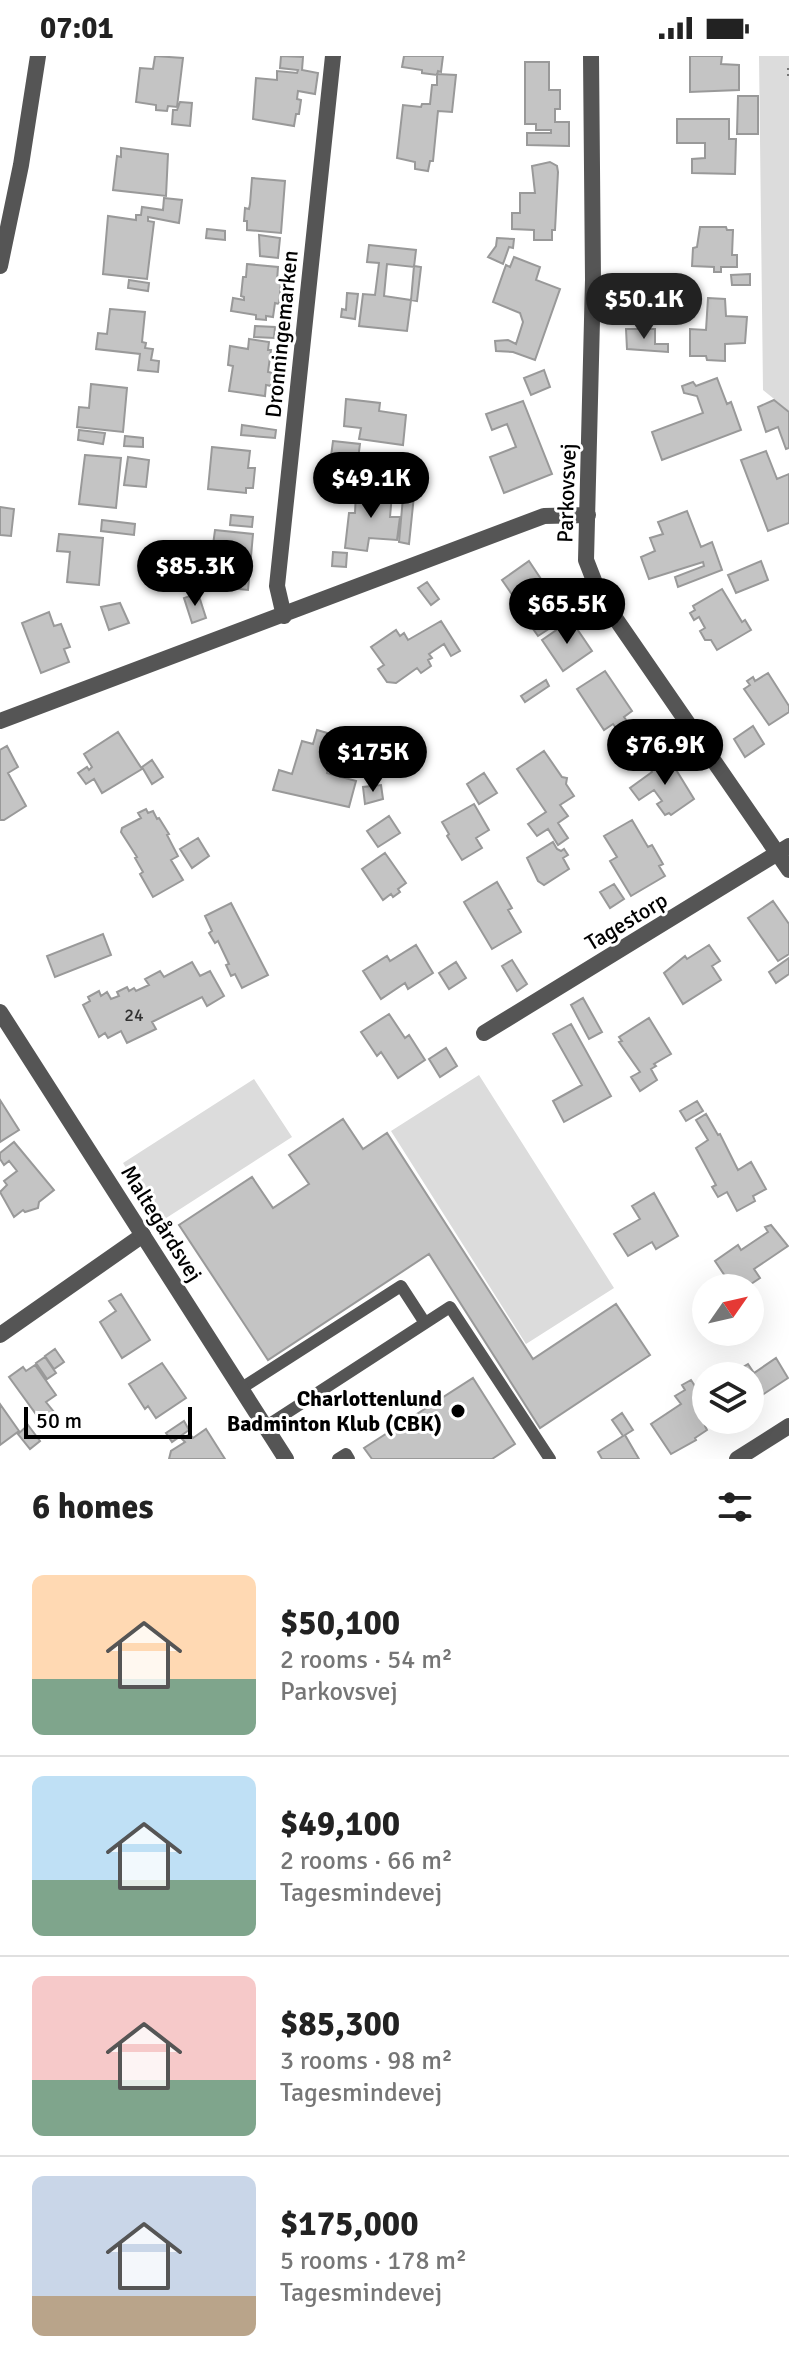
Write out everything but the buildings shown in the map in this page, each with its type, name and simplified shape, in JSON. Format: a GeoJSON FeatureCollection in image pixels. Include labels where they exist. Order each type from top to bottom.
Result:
{"type":"FeatureCollection","features":[{"type":"Feature","properties":{"kind":"street"},"geometry":{"type":"LineString","coordinates":[[0,266],[21,165],[38,56]]}},
{"type":"Feature","properties":{"kind":"street","name":"Dronningemarken"},"geometry":{"type":"LineString","coordinates":[[284,616],[277,586],[333,56]]}},
{"type":"Feature","properties":{"kind":"street","name":"Parkovsvej"},"geometry":{"type":"LineString","coordinates":[[591,56],[593,280],[586,560],[600,596],[784,850],[789,870]]}},
{"type":"Feature","properties":{"kind":"street"},"geometry":{"type":"LineString","coordinates":[[0,721],[544,516],[588,515]]}},
{"type":"Feature","properties":{"kind":"street","name":"Tagestorp"},"geometry":{"type":"LineString","coordinates":[[484,1033],[784,850]]}},
{"type":"Feature","properties":{"kind":"street","name":"Maltegårdsvej"},"geometry":{"type":"LineString","coordinates":[[0,1012],[286,1459]]}},
{"type":"Feature","properties":{"kind":"street"},"geometry":{"type":"LineString","coordinates":[[0,1335],[143,1235]]}},
{"type":"Feature","properties":{"kind":"street"},"geometry":{"type":"LineString","coordinates":[[737,1459],[789,1426]]}},
{"type":"Feature","properties":{"kind":"lane"},"geometry":{"type":"LineString","coordinates":[[240,1389],[401,1286],[425,1323]]}},
{"type":"Feature","properties":{"kind":"lane"},"geometry":{"type":"LineString","coordinates":[[265,1427],[450,1307],[550,1459]]}},
{"type":"Feature","properties":{"kind":"lane"},"geometry":{"type":"LineString","coordinates":[[338,1459],[346,1454],[349,1459]]}},
{"type":"Feature","properties":{"kind":"path"},"geometry":{"type":"LineString","coordinates":[[789,68],[789,77]]}},
{"type":"Feature","properties":{"kind":"shaded area"},"geometry":{"type":"Polygon","coordinates":[[[759,56],[789,56],[789,411],[763,390],[759,56]]]}},
{"type":"Feature","properties":{"kind":"shaded area"},"geometry":{"type":"Polygon","coordinates":[[[479,1075],[614,1288],[526,1344],[391,1131],[479,1075]]]}},
{"type":"Feature","properties":{"kind":"shaded area"},"geometry":{"type":"Polygon","coordinates":[[[254,1079],[292,1137],[160,1222],[123,1163],[254,1079]]]}},
{"type":"Feature","properties":{"kind":"place","name":"Charlottenlund Badminton Klub (CBK)"},"geometry":{"type":"Point","coordinates":[458,1411]}}]}
